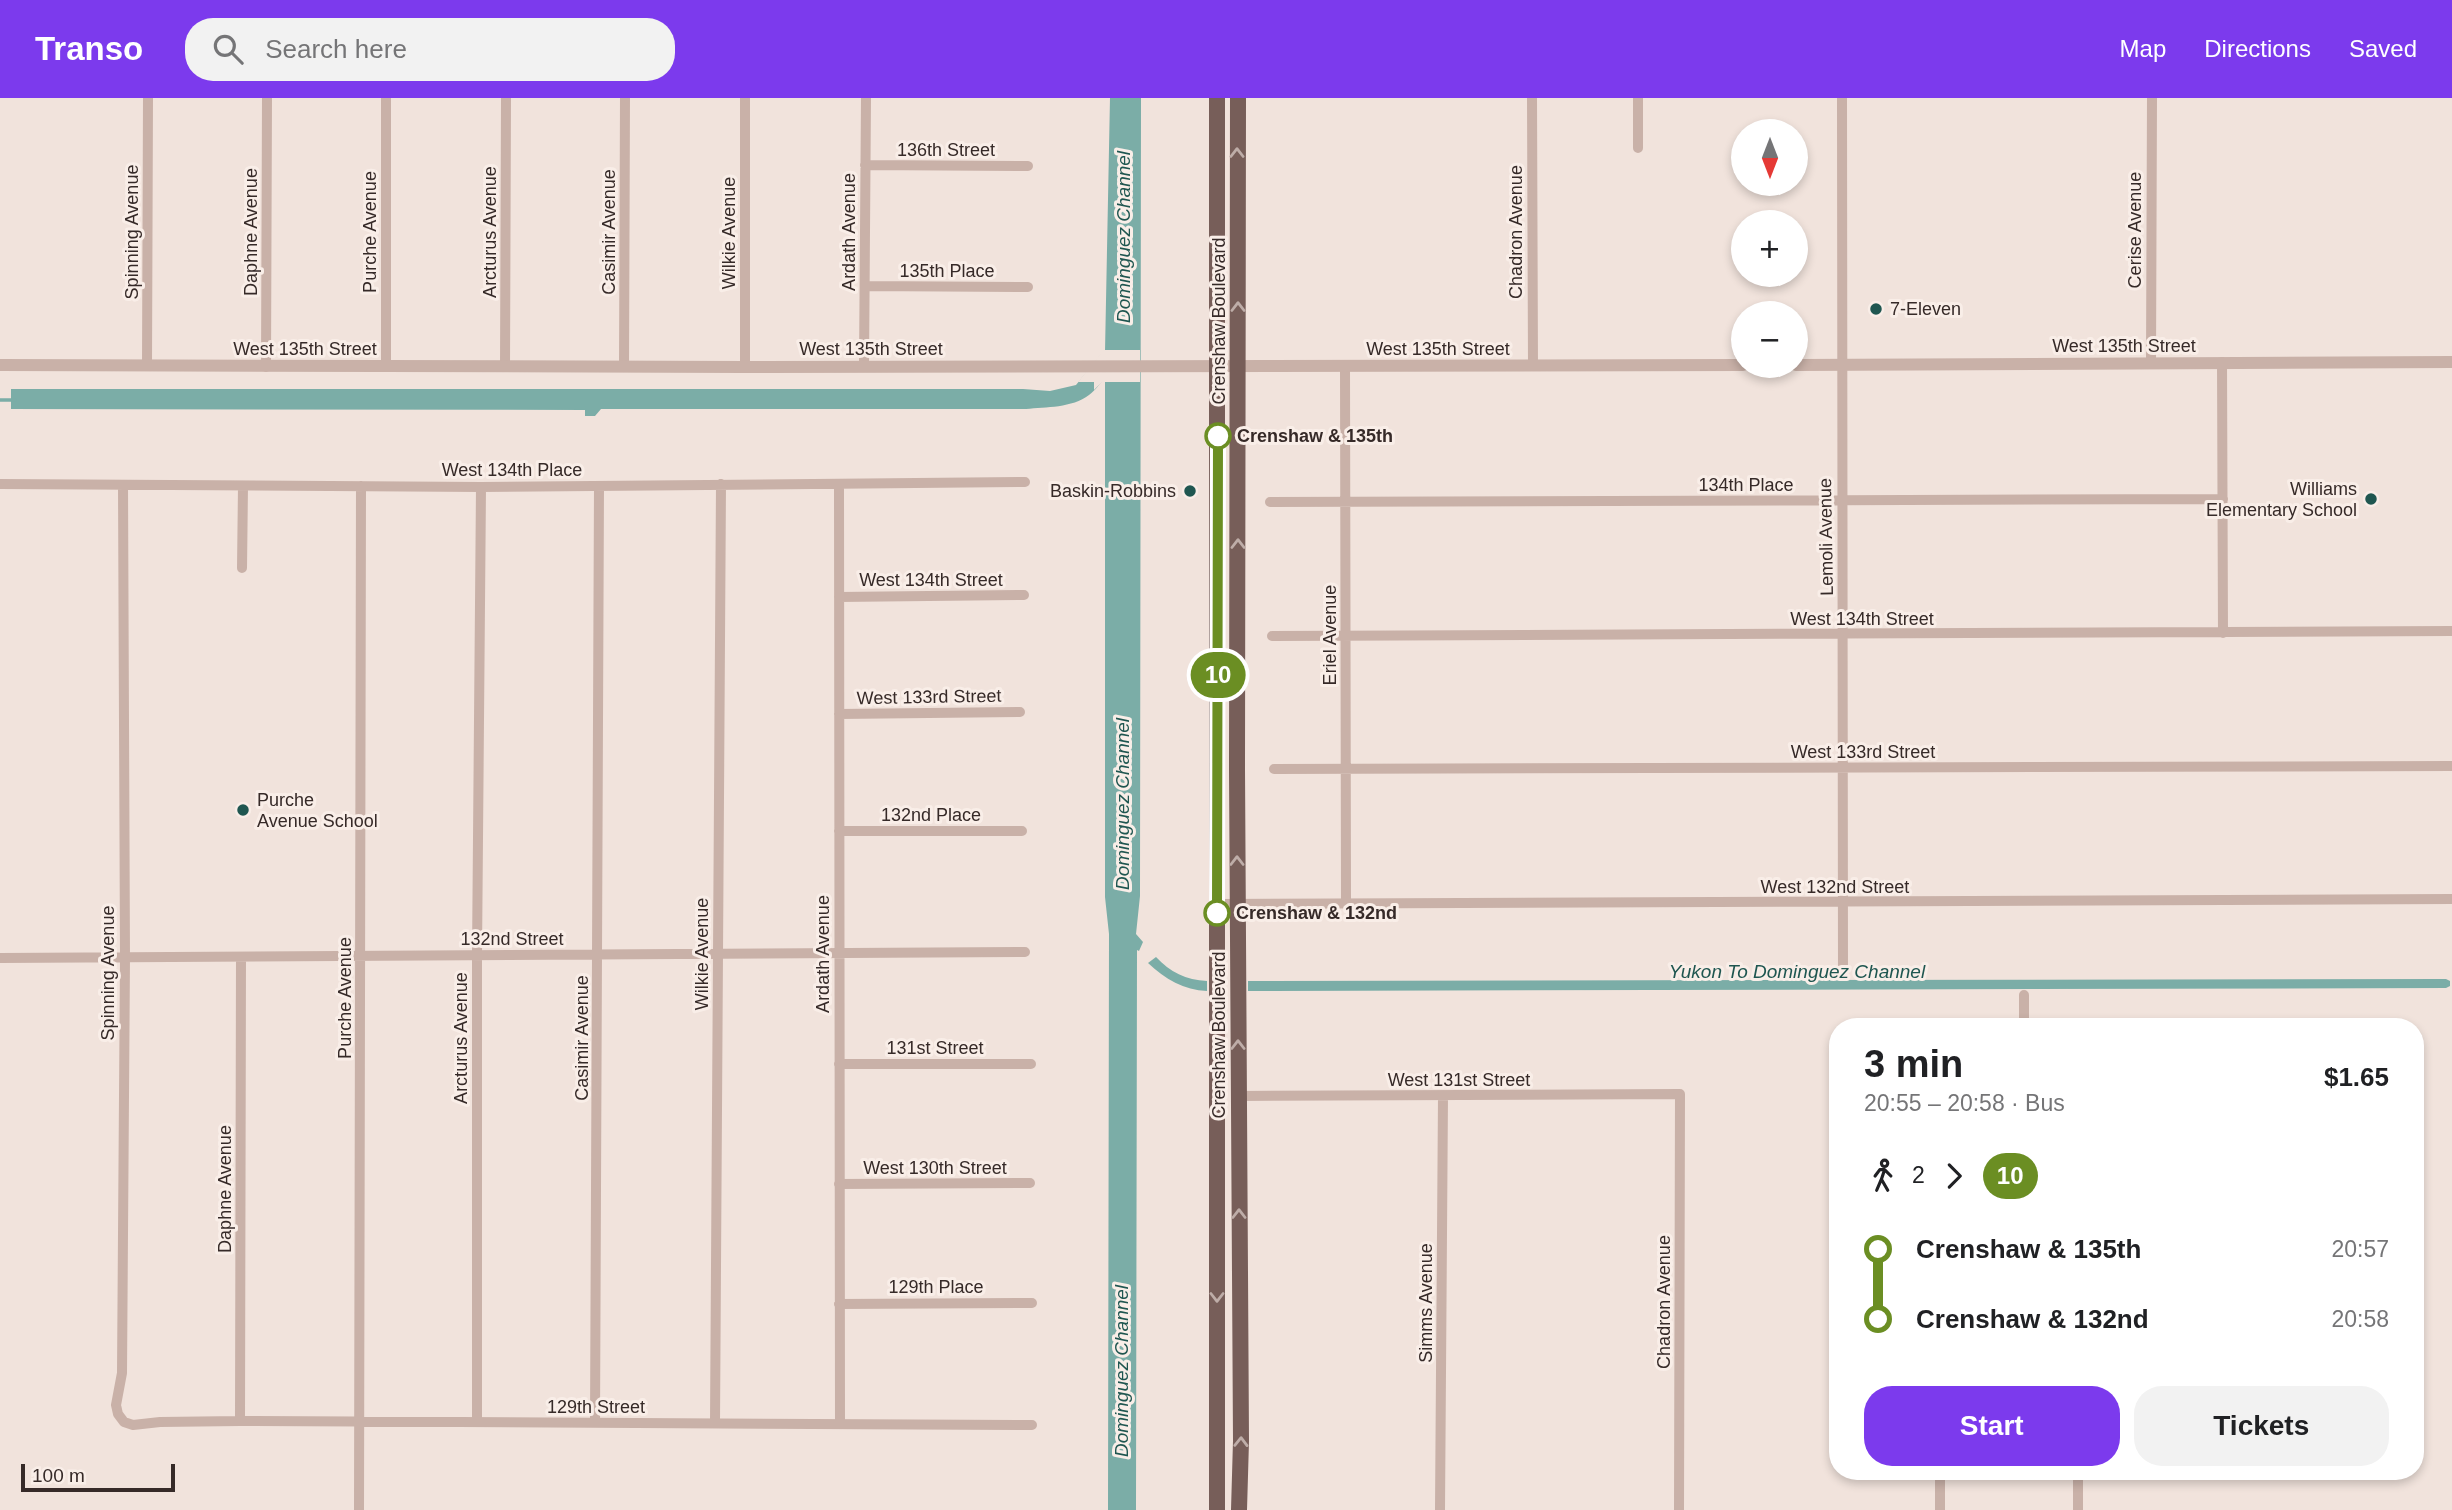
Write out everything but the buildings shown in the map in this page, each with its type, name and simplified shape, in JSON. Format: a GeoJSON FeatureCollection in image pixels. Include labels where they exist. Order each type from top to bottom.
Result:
{"type":"FeatureCollection","features":[{"type":"Feature","properties":{"kind":"main road","name":"Crenshaw Boulevard"},"geometry":{"type":"LineString","coordinates":[[1217,98],[1217,1510]]}},
{"type":"Feature","properties":{"kind":"main road","name":"Crenshaw Boulevard"},"geometry":{"type":"LineString","coordinates":[[1237,98],[1239,1510]]}},
{"type":"Feature","properties":{"kind":"main road"},"geometry":{"type":"LineString","coordinates":[[1217,207],[1238,207]]}},
{"type":"Feature","properties":{"kind":"main road"},"geometry":{"type":"LineString","coordinates":[[1218,1095],[1238,1096]]}},
{"type":"Feature","properties":{"kind":"street","name":"Spinning Avenue"},"geometry":{"type":"LineString","coordinates":[[147,366],[148,98]]}},
{"type":"Feature","properties":{"kind":"street","name":"Daphne Avenue"},"geometry":{"type":"LineString","coordinates":[[267,98],[267,367]]}},
{"type":"Feature","properties":{"kind":"street","name":"Purche Avenue"},"geometry":{"type":"LineString","coordinates":[[386,98],[386,367]]}},
{"type":"Feature","properties":{"kind":"street","name":"Arcturus Avenue"},"geometry":{"type":"LineString","coordinates":[[505,367],[506,98]]}},
{"type":"Feature","properties":{"kind":"street","name":"Casimir Avenue"},"geometry":{"type":"LineString","coordinates":[[624,367],[625,98]]}},
{"type":"Feature","properties":{"kind":"street","name":"Wilkie Avenue"},"geometry":{"type":"LineString","coordinates":[[745,98],[745,367]]}},
{"type":"Feature","properties":{"kind":"street","name":"Ardath Avenue"},"geometry":{"type":"LineString","coordinates":[[864,366],[866,98]]}},
{"type":"Feature","properties":{"kind":"street","name":"Chadron Avenue"},"geometry":{"type":"LineString","coordinates":[[1532,98],[1533,366]]}},
{"type":"Feature","properties":{"kind":"street"},"geometry":{"type":"LineString","coordinates":[[1638,98],[1638,148]]}},
{"type":"Feature","properties":{"kind":"street","name":"Lemoli Avenue"},"geometry":{"type":"LineString","coordinates":[[1842,98],[1843,975]]}},
{"type":"Feature","properties":{"kind":"street","name":"Cerise Avenue"},"geometry":{"type":"LineString","coordinates":[[2151,363],[2152,98]]}},
{"type":"Feature","properties":{"kind":"street","name":"136th Street"},"geometry":{"type":"LineString","coordinates":[[865,165],[1028,166]]}},
{"type":"Feature","properties":{"kind":"street","name":"135th Place"},"geometry":{"type":"LineString","coordinates":[[865,286],[1028,287]]}},
{"type":"Feature","properties":{"kind":"street"},"geometry":{"type":"LineString","coordinates":[[2222,362],[2223,634]]}},
{"type":"Feature","properties":{"kind":"street","name":"West 135th Street"},"geometry":{"type":"LineString","coordinates":[[1808,365],[2452,362]]}},
{"type":"Feature","properties":{"kind":"street","name":"West 135th Street"},"geometry":{"type":"LineString","coordinates":[[0,365],[1731,365]]}},
{"type":"Feature","properties":{"kind":"street","name":"Eriel Avenue"},"geometry":{"type":"LineString","coordinates":[[1345,367],[1346,903]]}},
{"type":"Feature","properties":{"kind":"street","name":"West 134th Place"},"geometry":{"type":"LineString","coordinates":[[0,484],[481,487],[1025,482]]}},
{"type":"Feature","properties":{"kind":"street","name":"Wilkie Avenue"},"geometry":{"type":"LineString","coordinates":[[715,1423],[721,484]]}},
{"type":"Feature","properties":{"kind":"street","name":"Ardath Avenue"},"geometry":{"type":"LineString","coordinates":[[839,484],[839,1424]]}},
{"type":"Feature","properties":{"kind":"street","name":"Spinning Avenue"},"geometry":{"type":"LineString","coordinates":[[123,485],[125,958],[122,1374],[116,1405],[124,1422],[133,1425],[160,1422]]}},
{"type":"Feature","properties":{"kind":"street"},"geometry":{"type":"LineString","coordinates":[[242,568],[243,486]]}},
{"type":"Feature","properties":{"kind":"street","name":"Purche Avenue"},"geometry":{"type":"LineString","coordinates":[[359,1510],[361,486]]}},
{"type":"Feature","properties":{"kind":"street","name":"Casimir Avenue"},"geometry":{"type":"LineString","coordinates":[[595,1423],[598,486]]}},
{"type":"Feature","properties":{"kind":"street","name":"Arcturus Avenue"},"geometry":{"type":"LineString","coordinates":[[477,1422],[481,487]]}},
{"type":"Feature","properties":{"kind":"street","name":"134th Place"},"geometry":{"type":"LineString","coordinates":[[1270,502],[2223,499]]}},
{"type":"Feature","properties":{"kind":"street","name":"West 134th Street"},"geometry":{"type":"LineString","coordinates":[[839,597],[1024,595]]}},
{"type":"Feature","properties":{"kind":"street","name":"West 134th Street"},"geometry":{"type":"LineString","coordinates":[[1272,636],[2452,631]]}},
{"type":"Feature","properties":{"kind":"street","name":"West 133rd Street"},"geometry":{"type":"LineString","coordinates":[[839,714],[1020,712]]}},
{"type":"Feature","properties":{"kind":"street","name":"West 133rd Street"},"geometry":{"type":"LineString","coordinates":[[1274,769],[2452,766]]}},
{"type":"Feature","properties":{"kind":"street","name":"132nd Place"},"geometry":{"type":"LineString","coordinates":[[839,831],[1022,831]]}},
{"type":"Feature","properties":{"kind":"street","name":"West 132nd Street"},"geometry":{"type":"LineString","coordinates":[[1217,904],[2452,899]]}},
{"type":"Feature","properties":{"kind":"street","name":"132nd Street"},"geometry":{"type":"LineString","coordinates":[[0,958],[1025,952]]}},
{"type":"Feature","properties":{"kind":"street","name":"Daphne Avenue"},"geometry":{"type":"LineString","coordinates":[[240,957],[240,1420]]}},
{"type":"Feature","properties":{"kind":"street"},"geometry":{"type":"LineString","coordinates":[[2024,995],[2024,1018]]}},
{"type":"Feature","properties":{"kind":"street","name":"131st Street"},"geometry":{"type":"LineString","coordinates":[[839,1064],[1031,1064]]}},
{"type":"Feature","properties":{"kind":"street","name":"Chadron Avenue"},"geometry":{"type":"LineString","coordinates":[[1679,1510],[1681,1094]]}},
{"type":"Feature","properties":{"kind":"street","name":"West 131st Street"},"geometry":{"type":"LineString","coordinates":[[1238,1096],[1681,1094]]}},
{"type":"Feature","properties":{"kind":"street","name":"Simms Avenue"},"geometry":{"type":"LineString","coordinates":[[1440,1510],[1443,1096]]}},
{"type":"Feature","properties":{"kind":"street","name":"West 130th Street"},"geometry":{"type":"LineString","coordinates":[[839,1184],[1031,1183]]}},
{"type":"Feature","properties":{"kind":"street","name":"129th Place"},"geometry":{"type":"LineString","coordinates":[[839,1304],[1032,1303]]}},
{"type":"Feature","properties":{"kind":"street","name":"129th Street"},"geometry":{"type":"LineString","coordinates":[[160,1422],[240,1420],[1032,1426]]}},
{"type":"Feature","properties":{"kind":"street"},"geometry":{"type":"LineString","coordinates":[[1940,1480],[1940,1510]]}},
{"type":"Feature","properties":{"kind":"street"},"geometry":{"type":"LineString","coordinates":[[2078,1480],[2078,1510]]}},
{"type":"Feature","properties":{"kind":"water","name":"Dominguez Channel"},"geometry":{"type":"Polygon","coordinates":[[[1110,98],[1141,98],[1140,896],[1136,934],[1143,942],[1139,951],[1137,950],[1136,1510],[1108,1510],[1109,934],[1105,897],[1105,378],[1091,393],[1075,402],[1026,409],[601,409],[595,416],[585,416],[585,410],[11,409],[11,389],[1050,391],[1076,385],[1105,352],[1110,98]]]}},
{"type":"Feature","properties":{"kind":"water"},"geometry":{"type":"Polygon","coordinates":[[[1156,957],[1179,974],[1207,981],[1207,991],[1183,986],[1168,979],[1148,963],[1156,957]]]}},
{"type":"Feature","properties":{"kind":"water"},"geometry":{"type":"Polygon","coordinates":[[[1248,981],[2450,981],[2450,986],[2446,988],[1248,991],[1248,981]]]}},
{"type":"Feature","properties":{"kind":"pier"},"geometry":{"type":"Polygon","coordinates":[[[1102,350],[1140,350],[1140,382],[1102,382],[1094,390],[1094,382],[1078,382],[1102,350]]]}},
{"type":"Feature","properties":{"kind":"waterway"},"geometry":{"type":"LineString","coordinates":[[0,400],[15,400]]}},
{"type":"Feature","properties":{"kind":"bus line","name":"10"},"geometry":{"type":"LineString","coordinates":[[1217,913],[1218,436]]}},
{"type":"Feature","properties":{"kind":"place","name":"7-Eleven"},"geometry":{"type":"Point","coordinates":[1876,309]}},
{"type":"Feature","properties":{"kind":"place","name":"Crenshaw & 135th"},"geometry":{"type":"Point","coordinates":[1218,436]}},
{"type":"Feature","properties":{"kind":"place","name":"Baskin-Robbins"},"geometry":{"type":"Point","coordinates":[1190,491]}},
{"type":"Feature","properties":{"kind":"place","name":"Williams Elementary School"},"geometry":{"type":"Point","coordinates":[2371,499]}},
{"type":"Feature","properties":{"kind":"place","name":"Purche Avenue School"},"geometry":{"type":"Point","coordinates":[243,810]}},
{"type":"Feature","properties":{"kind":"place","name":"Crenshaw & 132nd"},"geometry":{"type":"Point","coordinates":[1217,913]}},
{"type":"Feature","properties":{"kind":"water label","name":"Yukon To Dominguez Channel"},"geometry":{"type":"Point","coordinates":[1797,971]}}]}
